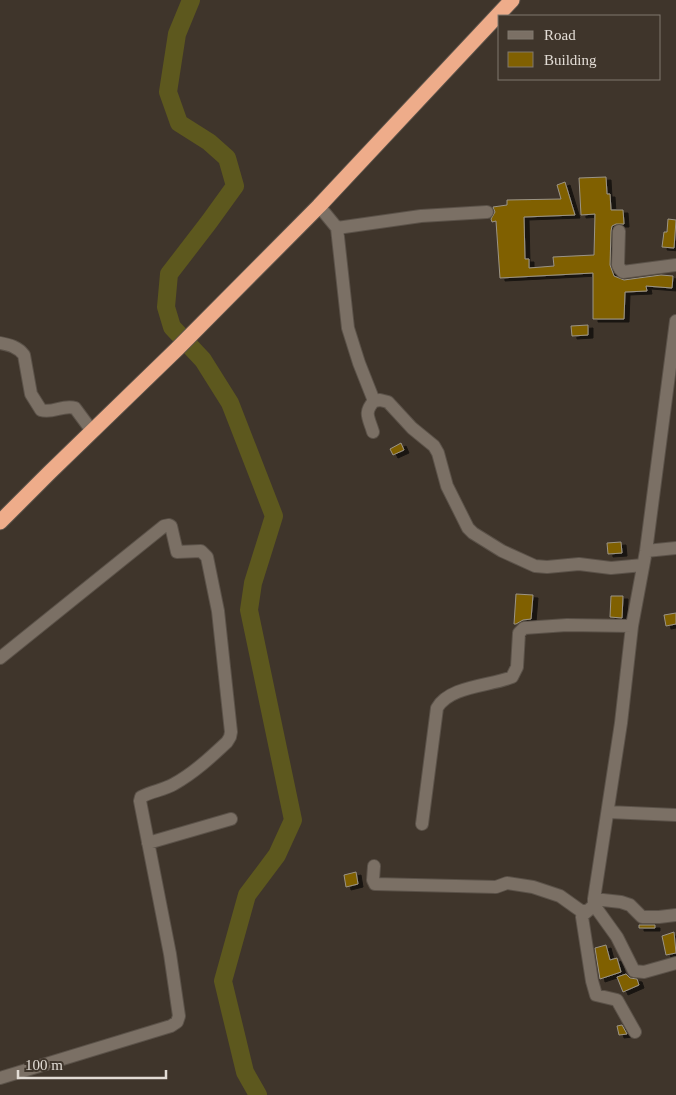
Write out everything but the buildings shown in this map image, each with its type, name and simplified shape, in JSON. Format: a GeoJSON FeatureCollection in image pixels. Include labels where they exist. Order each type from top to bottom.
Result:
{"type":"FeatureCollection","features":[{"type":"Feature","properties":{"kind":"highway"},"geometry":{"type":"LineString","coordinates":[[0,522],[177,349],[319,206],[512,0]]}},
{"type":"Feature","properties":{"kind":"street"},"geometry":{"type":"LineString","coordinates":[[319,206],[337,228],[348,328],[358,363],[374,401]]}},
{"type":"Feature","properties":{"kind":"street"},"geometry":{"type":"LineString","coordinates":[[337,228],[412,217],[487,212]]}},
{"type":"Feature","properties":{"kind":"street"},"geometry":{"type":"LineString","coordinates":[[619,231],[618,265],[623,272],[676,265]]}},
{"type":"Feature","properties":{"kind":"street"},"geometry":{"type":"LineString","coordinates":[[635,1032],[617,1000],[596,995],[582,917],[592,905],[608,812],[632,626],[670,416],[668,378],[676,321]]}},
{"type":"Feature","properties":{"kind":"street"},"geometry":{"type":"LineString","coordinates":[[0,343],[13,346],[24,354],[31,394],[41,410],[46,412],[64,407],[75,408],[92,431]]}},
{"type":"Feature","properties":{"kind":"street"},"geometry":{"type":"LineString","coordinates":[[373,432],[367,413],[368,408],[374,401],[388,402],[412,428],[434,446],[438,453],[447,486],[468,528],[502,551],[536,566],[546,567],[573,564],[611,568],[643,566]]}},
{"type":"Feature","properties":{"kind":"street"},"geometry":{"type":"LineString","coordinates":[[0,658],[166,525],[171,526],[177,552],[202,551],[205,553],[218,611],[225,666],[230,737],[209,759],[173,785],[141,797],[140,801],[170,954],[179,1016],[177,1022],[171,1026],[0,1078]]}},
{"type":"Feature","properties":{"kind":"street"},"geometry":{"type":"LineString","coordinates":[[646,551],[676,548]]}},
{"type":"Feature","properties":{"kind":"street"},"geometry":{"type":"LineString","coordinates":[[422,824],[437,708],[440,702],[452,694],[512,677],[517,667],[519,633],[524,628],[567,625],[632,626]]}},
{"type":"Feature","properties":{"kind":"street"},"geometry":{"type":"LineString","coordinates":[[608,812],[676,815]]}},
{"type":"Feature","properties":{"kind":"street"},"geometry":{"type":"LineString","coordinates":[[148,843],[231,819]]}},
{"type":"Feature","properties":{"kind":"street"},"geometry":{"type":"LineString","coordinates":[[374,866],[373,880],[376,884],[496,887],[508,883],[523,885],[553,894],[578,909],[592,905],[621,902],[630,905],[642,916],[676,915]]}},
{"type":"Feature","properties":{"kind":"street"},"geometry":{"type":"LineString","coordinates":[[592,905],[617,937],[634,971],[644,972],[676,963]]}},
{"type":"Feature","properties":{"kind":"waterway"},"geometry":{"type":"LineString","coordinates":[[191,0],[177,34],[168,92],[179,123],[209,142],[227,158],[235,186],[169,274],[166,307],[172,327],[203,360],[230,403],[274,516],[253,583],[249,610],[293,820],[277,855],[247,895],[223,981],[245,1072],[258,1095]]}}]}
